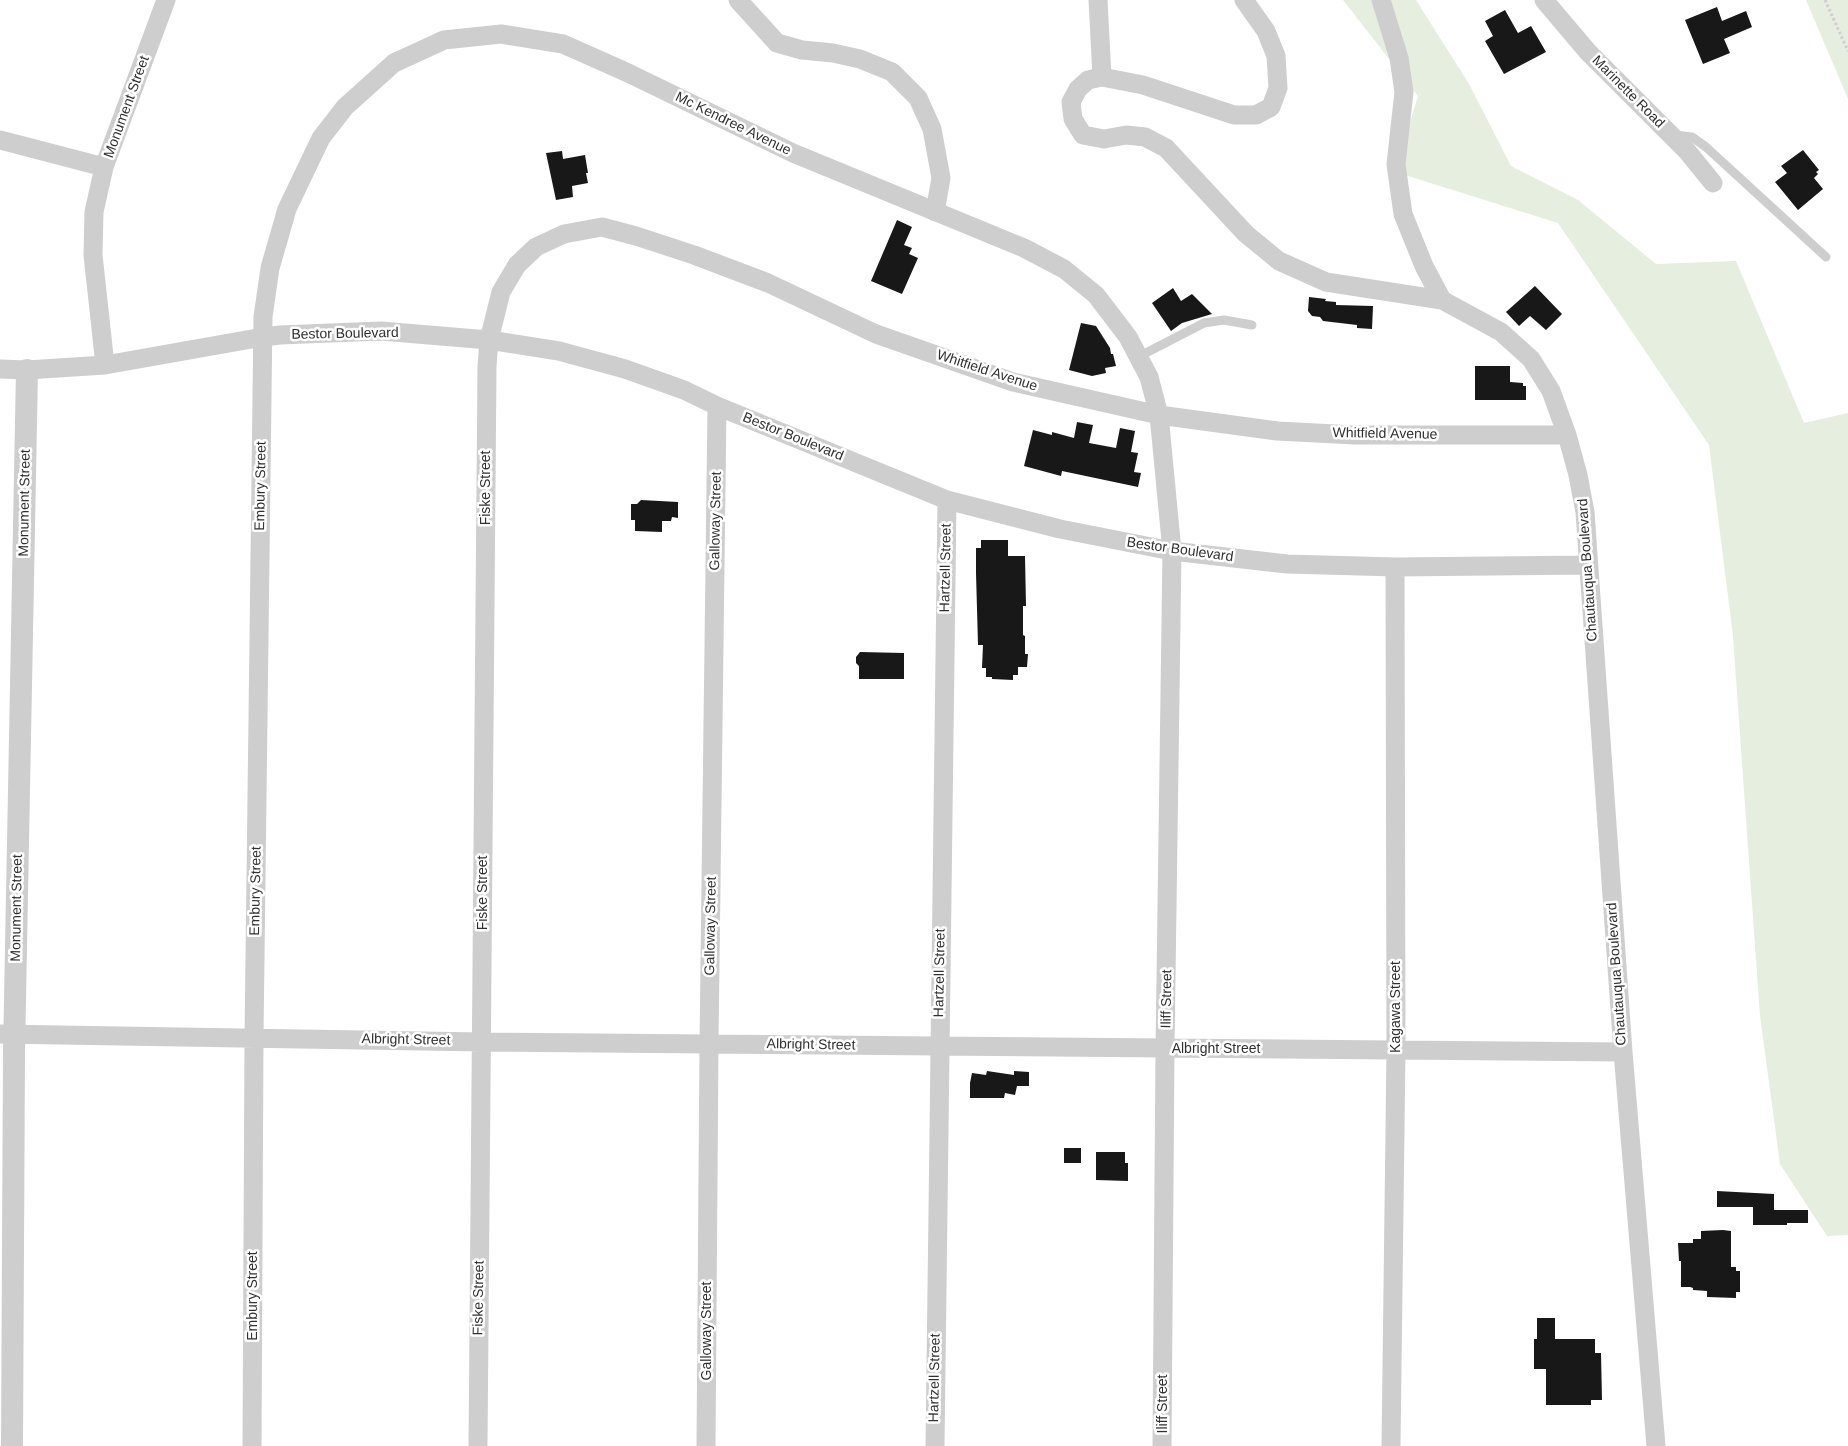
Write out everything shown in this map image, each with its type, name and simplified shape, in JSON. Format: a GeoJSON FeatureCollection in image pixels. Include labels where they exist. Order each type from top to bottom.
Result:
{"type":"FeatureCollection","features":[{"type":"Feature","properties":{"kind":"street","name":"Monument Street"},"geometry":{"type":"LineString","coordinates":[[106,365],[93,255],[94,212],[104,167],[166,0]]}},
{"type":"Feature","properties":{"kind":"street"},"geometry":{"type":"LineString","coordinates":[[738,0],[777,43],[802,50],[833,53],[860,59],[892,72],[918,98],[932,129],[941,178],[935,212]]}},
{"type":"Feature","properties":{"kind":"street"},"geometry":{"type":"LineString","coordinates":[[1098,0],[1102,78],[1143,85],[1234,115],[1256,115],[1271,107],[1278,88],[1276,56],[1266,30],[1244,0]]}},
{"type":"Feature","properties":{"kind":"street"},"geometry":{"type":"LineString","coordinates":[[1381,0],[1399,58],[1404,92],[1396,164],[1403,214],[1424,266],[1442,300]]}},
{"type":"Feature","properties":{"kind":"street","name":"Marinette Road"},"geometry":{"type":"LineString","coordinates":[[1544,0],[1588,52],[1687,151],[1713,183]]}},
{"type":"Feature","properties":{"kind":"street","name":"Mc Kendree Avenue"},"geometry":{"type":"LineString","coordinates":[[263,336],[263,317],[270,268],[286,209],[321,138],[345,107],[394,63],[444,40],[501,34],[563,44],[626,72],[793,153],[1024,248],[1064,269],[1096,296],[1128,337],[1149,377],[1160,415],[1172,551]]}},
{"type":"Feature","properties":{"kind":"street","name":"Chautauqua Boulevard"},"geometry":{"type":"LineString","coordinates":[[1102,78],[1088,80],[1078,89],[1071,102],[1072,119],[1083,135],[1104,139],[1126,135],[1145,137],[1166,148],[1246,234],[1279,261],[1326,282],[1442,300],[1501,332],[1531,359],[1551,391],[1567,435],[1578,474],[1585,512],[1623,1052],[1656,1446]]}},
{"type":"Feature","properties":{"kind":"street"},"geometry":{"type":"LineString","coordinates":[[0,140],[104,167]]}},
{"type":"Feature","properties":{"kind":"street","name":"Whitfield Avenue"},"geometry":{"type":"LineString","coordinates":[[489,340],[501,292],[517,265],[536,247],[564,234],[602,227],[694,254],[768,283],[876,334],[1013,382],[1160,415],[1277,431],[1355,435],[1567,435]]}},
{"type":"Feature","properties":{"kind":"street","name":"Bestor Boulevard"},"geometry":{"type":"LineString","coordinates":[[0,369],[27,370],[106,365],[263,336],[381,331],[489,340],[559,351],[625,368],[684,390],[717,406],[947,500],[1060,529],[1172,551],[1287,564],[1395,567],[1588,565]]}},
{"type":"Feature","properties":{"kind":"street","name":"Embury Street"},"geometry":{"type":"LineString","coordinates":[[252,1446],[254,1037],[263,336]]}},
{"type":"Feature","properties":{"kind":"street","name":"Fiske Street"},"geometry":{"type":"LineString","coordinates":[[478,1446],[486,376],[489,340]]}},
{"type":"Feature","properties":{"kind":"street","name":"Monument Street"},"geometry":{"type":"LineString","coordinates":[[12,1446],[6,1168],[7,1034],[27,370]]}},
{"type":"Feature","properties":{"kind":"street","name":"Galloway Street"},"geometry":{"type":"LineString","coordinates":[[706,1446],[717,406]]}},
{"type":"Feature","properties":{"kind":"street","name":"Hartzell Street"},"geometry":{"type":"LineString","coordinates":[[935,1446],[947,500]]}},
{"type":"Feature","properties":{"kind":"street","name":"Iliff Street"},"geometry":{"type":"LineString","coordinates":[[1162,1446],[1172,551]]}},
{"type":"Feature","properties":{"kind":"street","name":"Kagawa Street"},"geometry":{"type":"LineString","coordinates":[[1391,1446],[1396,1050],[1395,567]]}},
{"type":"Feature","properties":{"kind":"street","name":"Albright Street"},"geometry":{"type":"LineString","coordinates":[[7,1034],[482,1042],[1623,1052]]}},
{"type":"Feature","properties":{"kind":"lane"},"geometry":{"type":"LineString","coordinates":[[1671,135],[1692,137],[1706,147],[1826,257]]}},
{"type":"Feature","properties":{"kind":"lane"},"geometry":{"type":"LineString","coordinates":[[1138,357],[1204,323],[1224,320],[1252,325]]}},
{"type":"Feature","properties":{"kind":"path"},"geometry":{"type":"LineString","coordinates":[[1825,0],[1848,51]]}},
{"type":"Feature","properties":{"kind":"green space"},"geometry":{"type":"Polygon","coordinates":[[[1343,0],[1416,0],[1469,84],[1511,166],[1578,200],[1656,264],[1736,261],[1804,423],[1848,413],[1848,1235],[1827,1236],[1780,1164],[1760,1016],[1733,636],[1709,445],[1558,223],[1405,175],[1404,142],[1418,96],[1343,0]]]}},
{"type":"Feature","properties":{"kind":"green space"},"geometry":{"type":"Polygon","coordinates":[[[1806,0],[1848,0],[1848,99],[1806,0]]]}},
{"type":"Feature","properties":{"kind":"building"},"geometry":{"type":"Polygon","coordinates":[[[1717,7],[1722,21],[1746,11],[1752,27],[1724,39],[1730,53],[1703,64],[1685,20],[1717,7]]]}},
{"type":"Feature","properties":{"kind":"building"},"geometry":{"type":"Polygon","coordinates":[[[1505,10],[1518,33],[1531,26],[1546,52],[1504,74],[1485,41],[1493,36],[1485,21],[1505,10]]]}},
{"type":"Feature","properties":{"kind":"building"},"geometry":{"type":"Polygon","coordinates":[[[1803,150],[1819,170],[1814,178],[1823,189],[1798,210],[1775,182],[1787,173],[1781,166],[1803,150]]]}},
{"type":"Feature","properties":{"kind":"building"},"geometry":{"type":"Polygon","coordinates":[[[562,151],[563,159],[585,155],[588,183],[572,186],[573,197],[556,200],[546,153],[562,151]]]}},
{"type":"Feature","properties":{"kind":"building"},"geometry":{"type":"Polygon","coordinates":[[[897,220],[912,227],[904,245],[912,248],[909,254],[918,258],[902,294],[871,281],[897,220]]]}},
{"type":"Feature","properties":{"kind":"building"},"geometry":{"type":"Polygon","coordinates":[[[1535,286],[1562,314],[1546,330],[1530,316],[1519,326],[1506,312],[1535,286]]]}},
{"type":"Feature","properties":{"kind":"building"},"geometry":{"type":"Polygon","coordinates":[[[1173,288],[1181,301],[1192,294],[1212,314],[1182,323],[1171,331],[1152,303],[1173,288]]]}},
{"type":"Feature","properties":{"kind":"building"},"geometry":{"type":"Polygon","coordinates":[[[1309,297],[1326,299],[1325,301],[1336,302],[1336,305],[1373,306],[1372,329],[1357,328],[1357,325],[1323,321],[1320,317],[1312,316],[1308,311],[1309,297]]]}},
{"type":"Feature","properties":{"kind":"building"},"geometry":{"type":"Polygon","coordinates":[[[1081,323],[1096,326],[1110,348],[1111,354],[1113,354],[1116,366],[1105,368],[1106,373],[1092,376],[1069,370],[1081,323]]]}},
{"type":"Feature","properties":{"kind":"building"},"geometry":{"type":"Polygon","coordinates":[[[1475,366],[1510,366],[1510,382],[1523,383],[1523,386],[1526,386],[1526,400],[1475,400],[1475,366]]]}},
{"type":"Feature","properties":{"kind":"building"},"geometry":{"type":"Polygon","coordinates":[[[1077,422],[1093,425],[1089,443],[1116,448],[1120,428],[1135,431],[1131,452],[1138,453],[1134,472],[1141,473],[1138,487],[1062,471],[1061,476],[1024,466],[1033,430],[1052,435],[1052,432],[1074,438],[1077,422]]]}},
{"type":"Feature","properties":{"kind":"building"},"geometry":{"type":"Polygon","coordinates":[[[641,500],[678,502],[678,518],[672,517],[671,521],[662,521],[662,532],[635,531],[635,520],[631,520],[631,504],[637,504],[641,500]]]}},
{"type":"Feature","properties":{"kind":"building"},"geometry":{"type":"Polygon","coordinates":[[[981,540],[1008,540],[1008,556],[1025,556],[1026,606],[1023,606],[1023,635],[1025,636],[1025,654],[1028,654],[1027,667],[1018,667],[1018,675],[1013,675],[1013,680],[986,677],[986,668],[982,668],[983,645],[978,645],[976,573],[976,548],[981,548],[981,540]]]}},
{"type":"Feature","properties":{"kind":"building"},"geometry":{"type":"Polygon","coordinates":[[[860,652],[904,653],[904,679],[859,679],[859,666],[856,663],[856,657],[860,652]]]}},
{"type":"Feature","properties":{"kind":"building"},"geometry":{"type":"Polygon","coordinates":[[[987,1071],[1014,1075],[1014,1071],[1029,1072],[1029,1086],[1017,1086],[1015,1095],[1005,1093],[1004,1098],[970,1098],[972,1073],[986,1075],[987,1071]]]}},
{"type":"Feature","properties":{"kind":"building"},"geometry":{"type":"Polygon","coordinates":[[[1064,1148],[1081,1148],[1081,1163],[1064,1163],[1064,1148]]]}},
{"type":"Feature","properties":{"kind":"building"},"geometry":{"type":"Polygon","coordinates":[[[1096,1152],[1125,1152],[1125,1163],[1128,1163],[1128,1181],[1096,1180],[1096,1152]]]}},
{"type":"Feature","properties":{"kind":"building"},"geometry":{"type":"Polygon","coordinates":[[[1717,1191],[1774,1194],[1774,1210],[1808,1210],[1808,1223],[1753,1225],[1753,1207],[1717,1207],[1717,1191]]]}},
{"type":"Feature","properties":{"kind":"building"},"geometry":{"type":"Polygon","coordinates":[[[1701,1231],[1731,1231],[1731,1267],[1736,1267],[1736,1271],[1740,1271],[1740,1292],[1736,1292],[1736,1298],[1707,1297],[1707,1291],[1681,1287],[1681,1261],[1679,1261],[1678,1243],[1693,1243],[1693,1239],[1701,1239],[1701,1231]]]}},
{"type":"Feature","properties":{"kind":"building"},"geometry":{"type":"Polygon","coordinates":[[[1537,1318],[1555,1318],[1555,1339],[1595,1339],[1595,1353],[1601,1353],[1602,1400],[1591,1400],[1591,1405],[1546,1405],[1546,1369],[1534,1369],[1534,1339],[1537,1339],[1537,1318]]]}}]}
